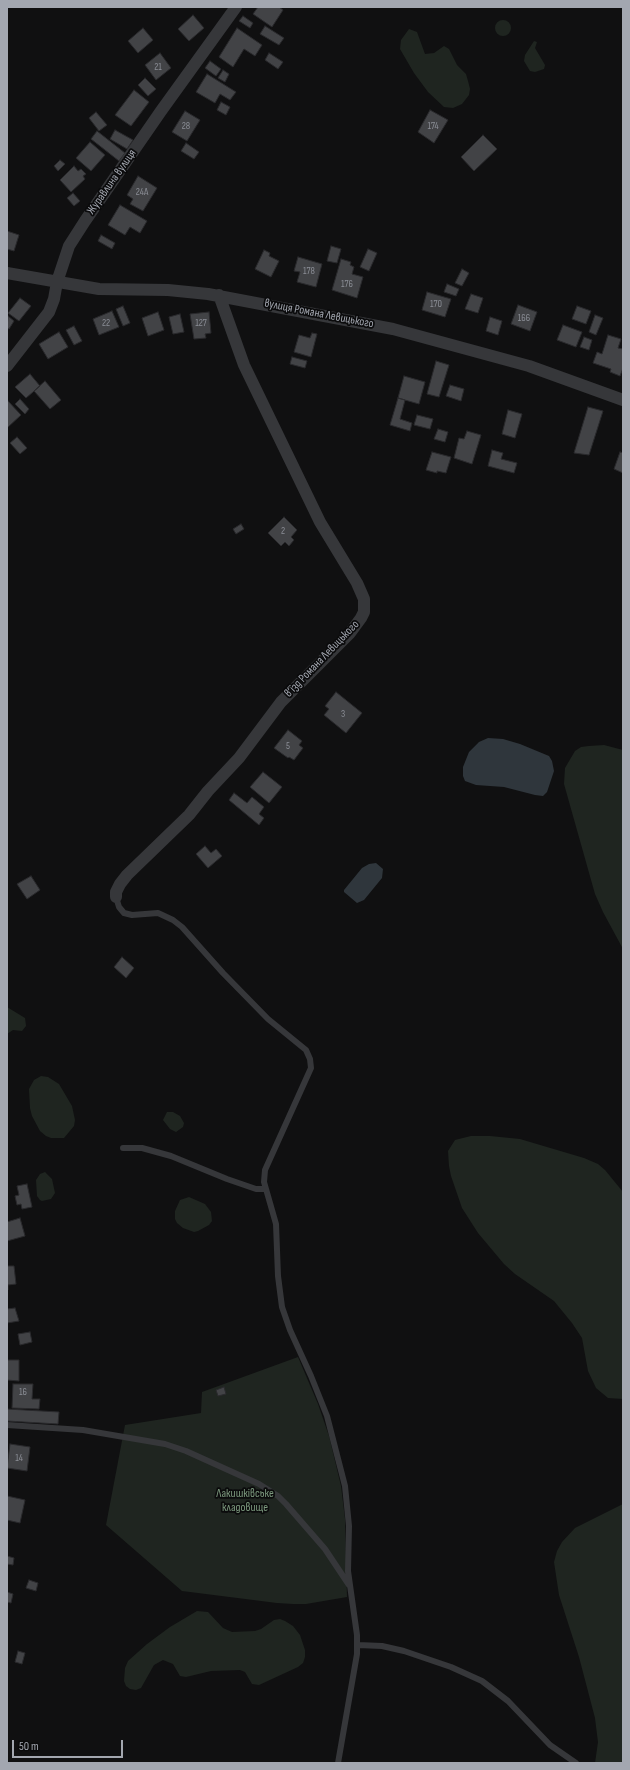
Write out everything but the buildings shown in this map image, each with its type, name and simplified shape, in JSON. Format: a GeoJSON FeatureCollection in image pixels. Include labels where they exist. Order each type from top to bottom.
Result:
{"type":"FeatureCollection","features":[{"type":"Feature","properties":{"kind":"street","name":"Журавлина вулиця"},"geometry":{"type":"LineString","coordinates":[[7,366],[49,312],[69,246],[85,220],[236,7]]}},
{"type":"Feature","properties":{"kind":"street","name":"вулиця Романа Левицького"},"geometry":{"type":"LineString","coordinates":[[7,273],[99,289],[168,290],[219,296],[412,333],[529,366],[623,400]]}},
{"type":"Feature","properties":{"kind":"street","name":"в’їзд Романа Левицького"},"geometry":{"type":"LineString","coordinates":[[116,897],[116,892],[120,884],[127,875],[189,815],[208,791],[239,758],[276,708],[303,678],[350,633],[364,612],[364,599],[357,584],[320,522],[247,372],[219,296]]}},
{"type":"Feature","properties":{"kind":"lane"},"geometry":{"type":"LineString","coordinates":[[116,897],[119,907],[124,913],[132,915],[158,913],[173,920],[182,927],[223,973],[263,1014],[302,1046],[309,1054],[311,1068],[265,1170],[265,1189],[276,1224],[278,1283],[282,1307],[290,1330],[320,1396],[343,1475],[348,1514],[349,1586],[358,1645],[355,1671],[338,1763]]}},
{"type":"Feature","properties":{"kind":"lane"},"geometry":{"type":"LineString","coordinates":[[123,1148],[142,1148],[171,1156],[227,1179],[256,1189],[265,1189]]}},
{"type":"Feature","properties":{"kind":"lane"},"geometry":{"type":"LineString","coordinates":[[7,1425],[83,1430],[165,1444],[259,1484],[278,1496],[286,1504],[325,1549],[349,1586]]}},
{"type":"Feature","properties":{"kind":"lane"},"geometry":{"type":"LineString","coordinates":[[358,1645],[382,1646],[404,1651],[450,1667],[482,1681],[508,1701],[550,1746],[576,1763]]}},
{"type":"Feature","properties":{"kind":"green space"},"geometry":{"type":"Polygon","coordinates":[[[503,20],[509,22],[511,28],[509,34],[503,36],[497,34],[495,28],[497,22],[503,20]]]}},
{"type":"Feature","properties":{"kind":"green space"},"geometry":{"type":"Polygon","coordinates":[[[409,29],[417,32],[425,54],[434,53],[444,46],[449,49],[457,65],[466,74],[470,89],[469,95],[462,104],[453,108],[444,107],[428,92],[414,73],[400,49],[401,40],[409,29]]]}},
{"type":"Feature","properties":{"kind":"green space"},"geometry":{"type":"Polygon","coordinates":[[[534,41],[537,42],[535,48],[545,65],[544,69],[535,72],[530,71],[524,61],[525,55],[534,41]]]}},
{"type":"Feature","properties":{"kind":"green space"},"geometry":{"type":"Polygon","coordinates":[[[604,745],[623,750],[623,949],[595,894],[564,784],[565,768],[575,751],[581,747],[604,745]]]}},
{"type":"Feature","properties":{"kind":"green space"},"geometry":{"type":"Polygon","coordinates":[[[7,1007],[25,1018],[26,1026],[22,1031],[13,1030],[7,1034],[7,1007]]]}},
{"type":"Feature","properties":{"kind":"green space"},"geometry":{"type":"Polygon","coordinates":[[[41,1076],[48,1077],[59,1084],[72,1106],[75,1120],[74,1126],[64,1138],[51,1138],[46,1136],[40,1131],[32,1116],[29,1089],[34,1080],[41,1076]]]}},
{"type":"Feature","properties":{"kind":"green space"},"geometry":{"type":"Polygon","coordinates":[[[167,1112],[173,1112],[180,1116],[184,1123],[183,1127],[176,1132],[170,1129],[163,1120],[167,1112]]]}},
{"type":"Feature","properties":{"kind":"green space"},"geometry":{"type":"Polygon","coordinates":[[[471,1136],[520,1139],[584,1158],[598,1164],[605,1170],[623,1192],[623,1399],[608,1398],[596,1388],[588,1371],[582,1338],[572,1323],[554,1301],[515,1274],[504,1264],[478,1233],[462,1208],[451,1176],[448,1151],[455,1140],[471,1136]]]}},
{"type":"Feature","properties":{"kind":"green space"},"geometry":{"type":"Polygon","coordinates":[[[45,1172],[52,1179],[55,1193],[51,1199],[42,1201],[37,1196],[36,1180],[40,1174],[45,1172]]]}},
{"type":"Feature","properties":{"kind":"green space"},"geometry":{"type":"Polygon","coordinates":[[[189,1197],[205,1204],[211,1212],[212,1221],[209,1225],[194,1232],[183,1228],[175,1219],[175,1211],[180,1200],[189,1197]]]}},
{"type":"Feature","properties":{"kind":"green space","name":"Лакишківське кладовище"},"geometry":{"type":"Polygon","coordinates":[[[298,1357],[318,1404],[329,1436],[341,1486],[345,1519],[347,1597],[306,1604],[293,1604],[182,1591],[106,1525],[125,1425],[201,1413],[202,1392],[298,1357]]]}},
{"type":"Feature","properties":{"kind":"green space"},"geometry":{"type":"Polygon","coordinates":[[[623,1504],[623,1763],[595,1763],[598,1742],[595,1718],[579,1657],[559,1595],[554,1562],[557,1551],[562,1542],[575,1528],[623,1504]]]}},
{"type":"Feature","properties":{"kind":"green space"},"geometry":{"type":"Polygon","coordinates":[[[197,1611],[208,1612],[223,1628],[232,1632],[255,1631],[261,1629],[274,1620],[280,1619],[285,1621],[293,1626],[300,1635],[305,1650],[303,1663],[298,1667],[259,1685],[252,1684],[245,1672],[240,1670],[211,1671],[186,1677],[180,1676],[173,1664],[163,1660],[154,1665],[141,1688],[136,1690],[130,1689],[126,1686],[124,1681],[125,1668],[128,1661],[147,1644],[170,1627],[197,1611]]]}},
{"type":"Feature","properties":{"kind":"shaded area"},"geometry":{"type":"Polygon","coordinates":[[[488,738],[503,739],[520,744],[549,756],[552,761],[554,771],[547,792],[543,796],[535,795],[504,787],[476,785],[465,781],[463,776],[463,767],[469,752],[479,742],[488,738]]]}},
{"type":"Feature","properties":{"kind":"shaded area"},"geometry":{"type":"Polygon","coordinates":[[[376,863],[383,869],[382,878],[364,900],[357,903],[344,892],[344,890],[362,868],[369,864],[376,863]]]}}]}
